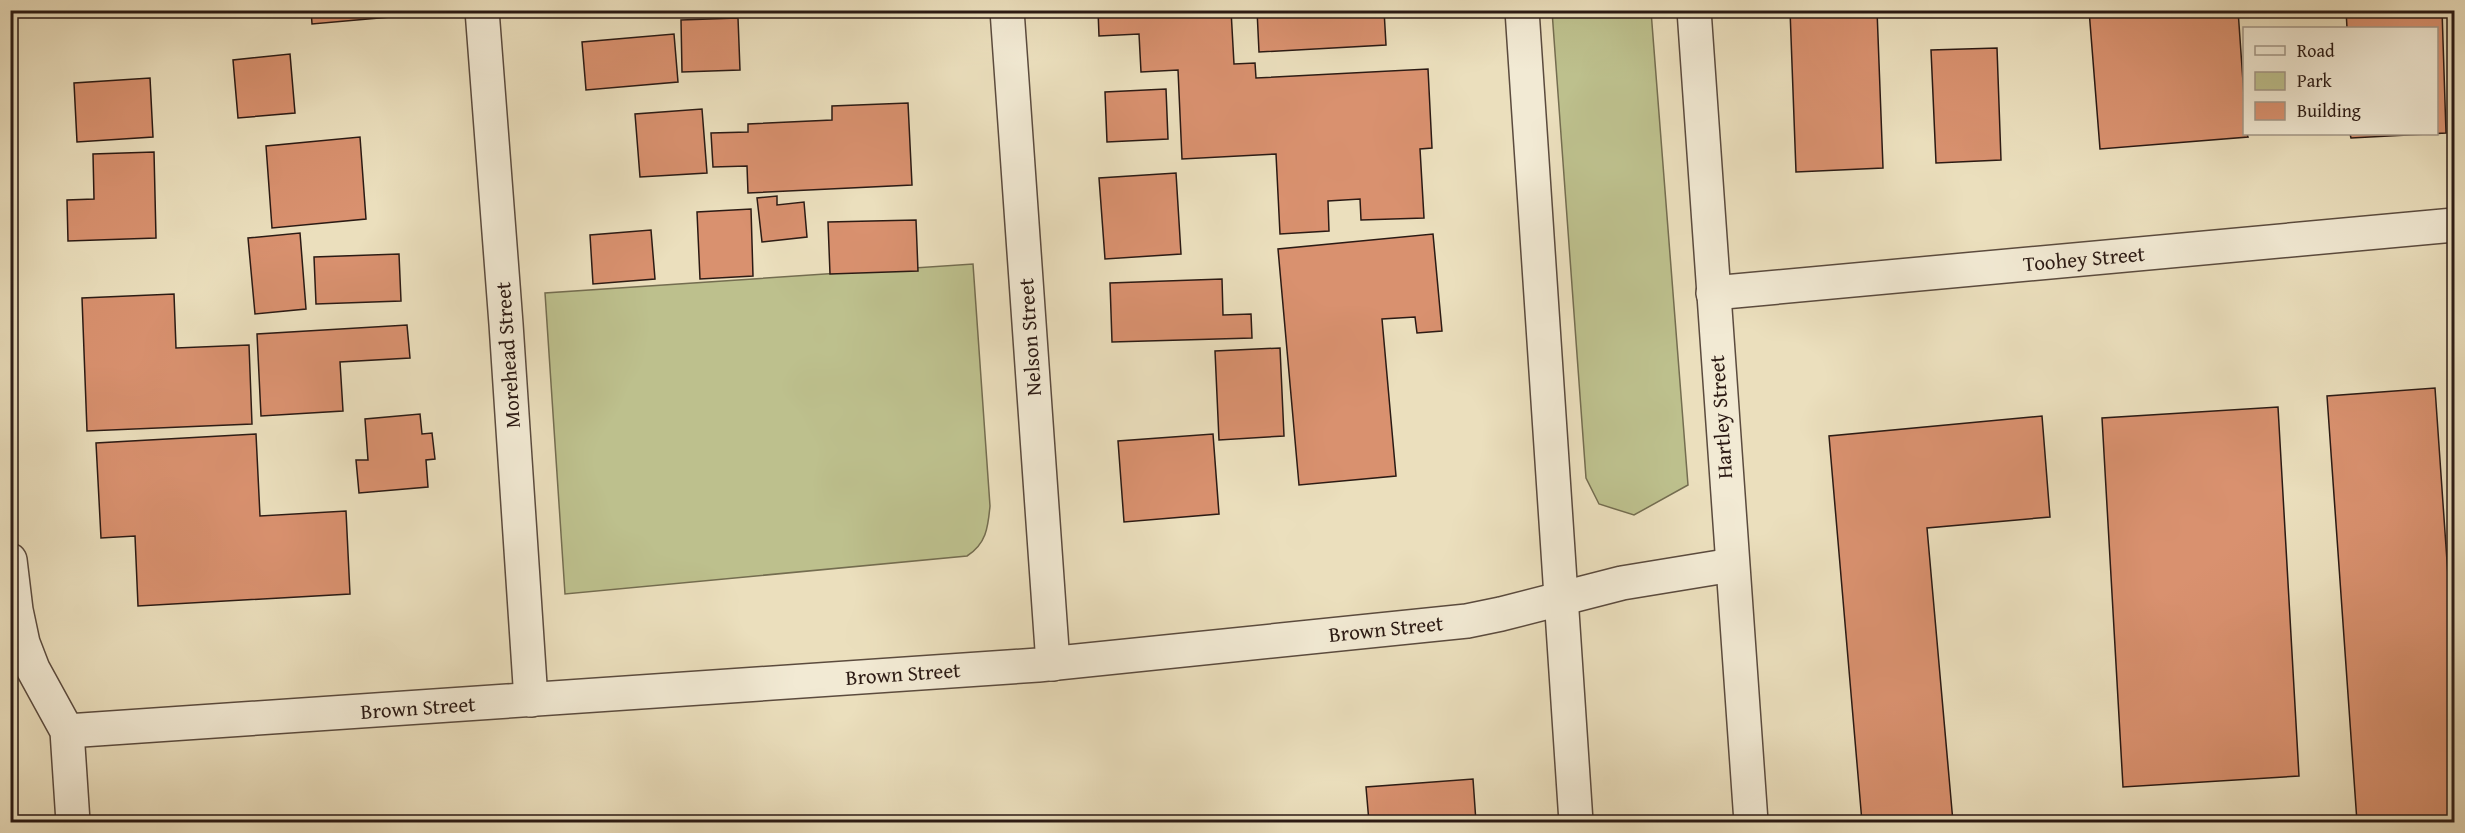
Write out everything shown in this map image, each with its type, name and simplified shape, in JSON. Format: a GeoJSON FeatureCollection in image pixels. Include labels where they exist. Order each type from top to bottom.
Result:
{"type":"FeatureCollection","features":[{"type":"Feature","properties":{"kind":"street","name":"Morehead Street"},"geometry":{"type":"LineString","coordinates":[[482,10],[531,700]]}},
{"type":"Feature","properties":{"kind":"street","name":"Nelson Street"},"geometry":{"type":"LineString","coordinates":[[1007,10],[1053,664]]}},
{"type":"Feature","properties":{"kind":"street"},"geometry":{"type":"LineString","coordinates":[[1522,10],[1576,822]]}},
{"type":"Feature","properties":{"kind":"street","name":"Hartley Street"},"geometry":{"type":"LineString","coordinates":[[1694,10],[1751,822]]}},
{"type":"Feature","properties":{"kind":"street","name":"Toohey Street"},"geometry":{"type":"LineString","coordinates":[[1713,293],[2454,225]]}},
{"type":"Feature","properties":{"kind":"street"},"geometry":{"type":"LineString","coordinates":[[10,560],[16,610],[23,643],[33,669],[67,731],[73,822]]}},
{"type":"Feature","properties":{"kind":"street","name":"Brown Street"},"geometry":{"type":"LineString","coordinates":[[67,731],[1053,664],[1467,621],[1622,583],[1732,565]]}},
{"type":"Feature","properties":{"kind":"green space"},"geometry":{"type":"Polygon","coordinates":[[[1552,11],[1651,11],[1688,485],[1634,515],[1599,504],[1586,478],[1552,11]]]}},
{"type":"Feature","properties":{"kind":"green space"},"geometry":{"type":"Polygon","coordinates":[[[973,264],[990,506],[985,535],[978,546],[967,556],[565,594],[545,293],[973,264]]]}},
{"type":"Feature","properties":{"kind":"building"},"geometry":{"type":"Polygon","coordinates":[[[311,10],[389,10],[390,17],[312,24],[311,10]]]}},
{"type":"Feature","properties":{"kind":"building"},"geometry":{"type":"Polygon","coordinates":[[[582,10],[641,10],[583,16],[582,10]]]}},
{"type":"Feature","properties":{"kind":"building"},"geometry":{"type":"Polygon","coordinates":[[[1098,10],[1231,10],[1234,64],[1255,63],[1256,78],[1428,69],[1432,148],[1420,149],[1424,218],[1361,220],[1360,199],[1328,201],[1329,231],[1280,234],[1276,154],[1182,159],[1178,70],[1141,72],[1139,34],[1099,36],[1098,10]]]}},
{"type":"Feature","properties":{"kind":"building"},"geometry":{"type":"Polygon","coordinates":[[[1257,10],[1384,10],[1386,45],[1259,52],[1257,10]]]}},
{"type":"Feature","properties":{"kind":"building"},"geometry":{"type":"Polygon","coordinates":[[[1790,10],[1877,10],[1883,168],[1796,172],[1790,10]]]}},
{"type":"Feature","properties":{"kind":"building"},"geometry":{"type":"Polygon","coordinates":[[[2089,10],[2238,10],[2243,82],[2243,135],[2248,137],[2100,149],[2089,10]]]}},
{"type":"Feature","properties":{"kind":"building"},"geometry":{"type":"Polygon","coordinates":[[[2346,10],[2442,10],[2446,133],[2438,134],[2438,27],[2347,27],[2346,10]]]}},
{"type":"Feature","properties":{"kind":"building"},"geometry":{"type":"Polygon","coordinates":[[[738,18],[740,70],[682,72],[681,20],[738,18]]]}},
{"type":"Feature","properties":{"kind":"building"},"geometry":{"type":"Polygon","coordinates":[[[674,34],[678,82],[586,90],[582,42],[674,34]]]}},
{"type":"Feature","properties":{"kind":"building"},"geometry":{"type":"Polygon","coordinates":[[[1997,48],[2001,160],[1936,163],[1931,50],[1997,48]]]}},
{"type":"Feature","properties":{"kind":"building"},"geometry":{"type":"Polygon","coordinates":[[[290,54],[295,113],[238,118],[233,60],[290,54]]]}},
{"type":"Feature","properties":{"kind":"building"},"geometry":{"type":"Polygon","coordinates":[[[150,78],[153,137],[77,142],[74,83],[150,78]]]}},
{"type":"Feature","properties":{"kind":"building"},"geometry":{"type":"Polygon","coordinates":[[[1166,89],[1168,139],[1107,142],[1105,92],[1166,89]]]}},
{"type":"Feature","properties":{"kind":"building"},"geometry":{"type":"Polygon","coordinates":[[[908,103],[912,185],[748,193],[747,166],[713,167],[711,133],[748,132],[748,124],[832,120],[832,106],[908,103]]]}},
{"type":"Feature","properties":{"kind":"building"},"geometry":{"type":"Polygon","coordinates":[[[702,109],[707,173],[640,177],[635,114],[702,109]]]}},
{"type":"Feature","properties":{"kind":"building"},"geometry":{"type":"Polygon","coordinates":[[[2350,135],[2408,135],[2351,138],[2350,135]]]}},
{"type":"Feature","properties":{"kind":"building"},"geometry":{"type":"Polygon","coordinates":[[[360,137],[366,219],[272,228],[266,146],[360,137]]]}},
{"type":"Feature","properties":{"kind":"building"},"geometry":{"type":"Polygon","coordinates":[[[154,152],[156,238],[68,241],[67,200],[94,199],[93,154],[154,152]]]}},
{"type":"Feature","properties":{"kind":"building"},"geometry":{"type":"Polygon","coordinates":[[[1176,173],[1181,254],[1105,259],[1099,178],[1176,173]]]}},
{"type":"Feature","properties":{"kind":"building"},"geometry":{"type":"Polygon","coordinates":[[[777,196],[777,205],[804,202],[807,237],[762,242],[757,198],[777,196]]]}},
{"type":"Feature","properties":{"kind":"building"},"geometry":{"type":"Polygon","coordinates":[[[751,209],[753,276],[700,279],[697,212],[751,209]]]}},
{"type":"Feature","properties":{"kind":"building"},"geometry":{"type":"Polygon","coordinates":[[[916,220],[918,271],[830,274],[828,222],[916,220]]]}},
{"type":"Feature","properties":{"kind":"building"},"geometry":{"type":"Polygon","coordinates":[[[651,230],[655,279],[593,284],[590,235],[651,230]]]}},
{"type":"Feature","properties":{"kind":"building"},"geometry":{"type":"Polygon","coordinates":[[[300,233],[306,309],[255,314],[248,238],[300,233]]]}},
{"type":"Feature","properties":{"kind":"building"},"geometry":{"type":"Polygon","coordinates":[[[1433,234],[1442,331],[1417,333],[1415,317],[1382,319],[1396,476],[1299,485],[1278,249],[1433,234]]]}},
{"type":"Feature","properties":{"kind":"building"},"geometry":{"type":"Polygon","coordinates":[[[399,254],[401,301],[316,304],[314,257],[399,254]]]}},
{"type":"Feature","properties":{"kind":"building"},"geometry":{"type":"Polygon","coordinates":[[[1222,279],[1223,315],[1251,314],[1252,338],[1112,342],[1110,283],[1222,279]]]}},
{"type":"Feature","properties":{"kind":"building"},"geometry":{"type":"Polygon","coordinates":[[[174,294],[176,348],[249,345],[252,424],[87,431],[82,298],[174,294]]]}},
{"type":"Feature","properties":{"kind":"building"},"geometry":{"type":"Polygon","coordinates":[[[407,325],[410,358],[340,362],[343,411],[261,416],[257,334],[407,325]]]}},
{"type":"Feature","properties":{"kind":"building"},"geometry":{"type":"Polygon","coordinates":[[[1280,348],[1284,436],[1219,440],[1215,351],[1280,348]]]}},
{"type":"Feature","properties":{"kind":"building"},"geometry":{"type":"Polygon","coordinates":[[[2435,388],[2454,662],[2454,822],[2357,822],[2327,396],[2435,388]]]}},
{"type":"Feature","properties":{"kind":"building"},"geometry":{"type":"Polygon","coordinates":[[[2278,407],[2299,776],[2123,787],[2102,418],[2278,407]]]}},
{"type":"Feature","properties":{"kind":"building"},"geometry":{"type":"Polygon","coordinates":[[[420,414],[422,434],[432,433],[435,459],[426,460],[428,487],[359,493],[356,460],[368,460],[365,419],[420,414]]]}},
{"type":"Feature","properties":{"kind":"building"},"geometry":{"type":"Polygon","coordinates":[[[2042,416],[2050,517],[1927,528],[1953,822],[1862,822],[1829,436],[2042,416]]]}},
{"type":"Feature","properties":{"kind":"building"},"geometry":{"type":"Polygon","coordinates":[[[256,434],[260,516],[346,511],[350,594],[138,606],[135,536],[101,538],[96,443],[256,434]]]}},
{"type":"Feature","properties":{"kind":"building"},"geometry":{"type":"Polygon","coordinates":[[[1213,434],[1219,514],[1124,522],[1118,441],[1213,434]]]}},
{"type":"Feature","properties":{"kind":"building"},"geometry":{"type":"Polygon","coordinates":[[[1473,779],[1476,822],[1369,822],[1366,787],[1473,779]]]}},
{"type":"Feature","properties":{"kind":"building"},"geometry":{"type":"Polygon","coordinates":[[[1080,818],[1081,822],[1012,822],[1080,818]]]}}]}
